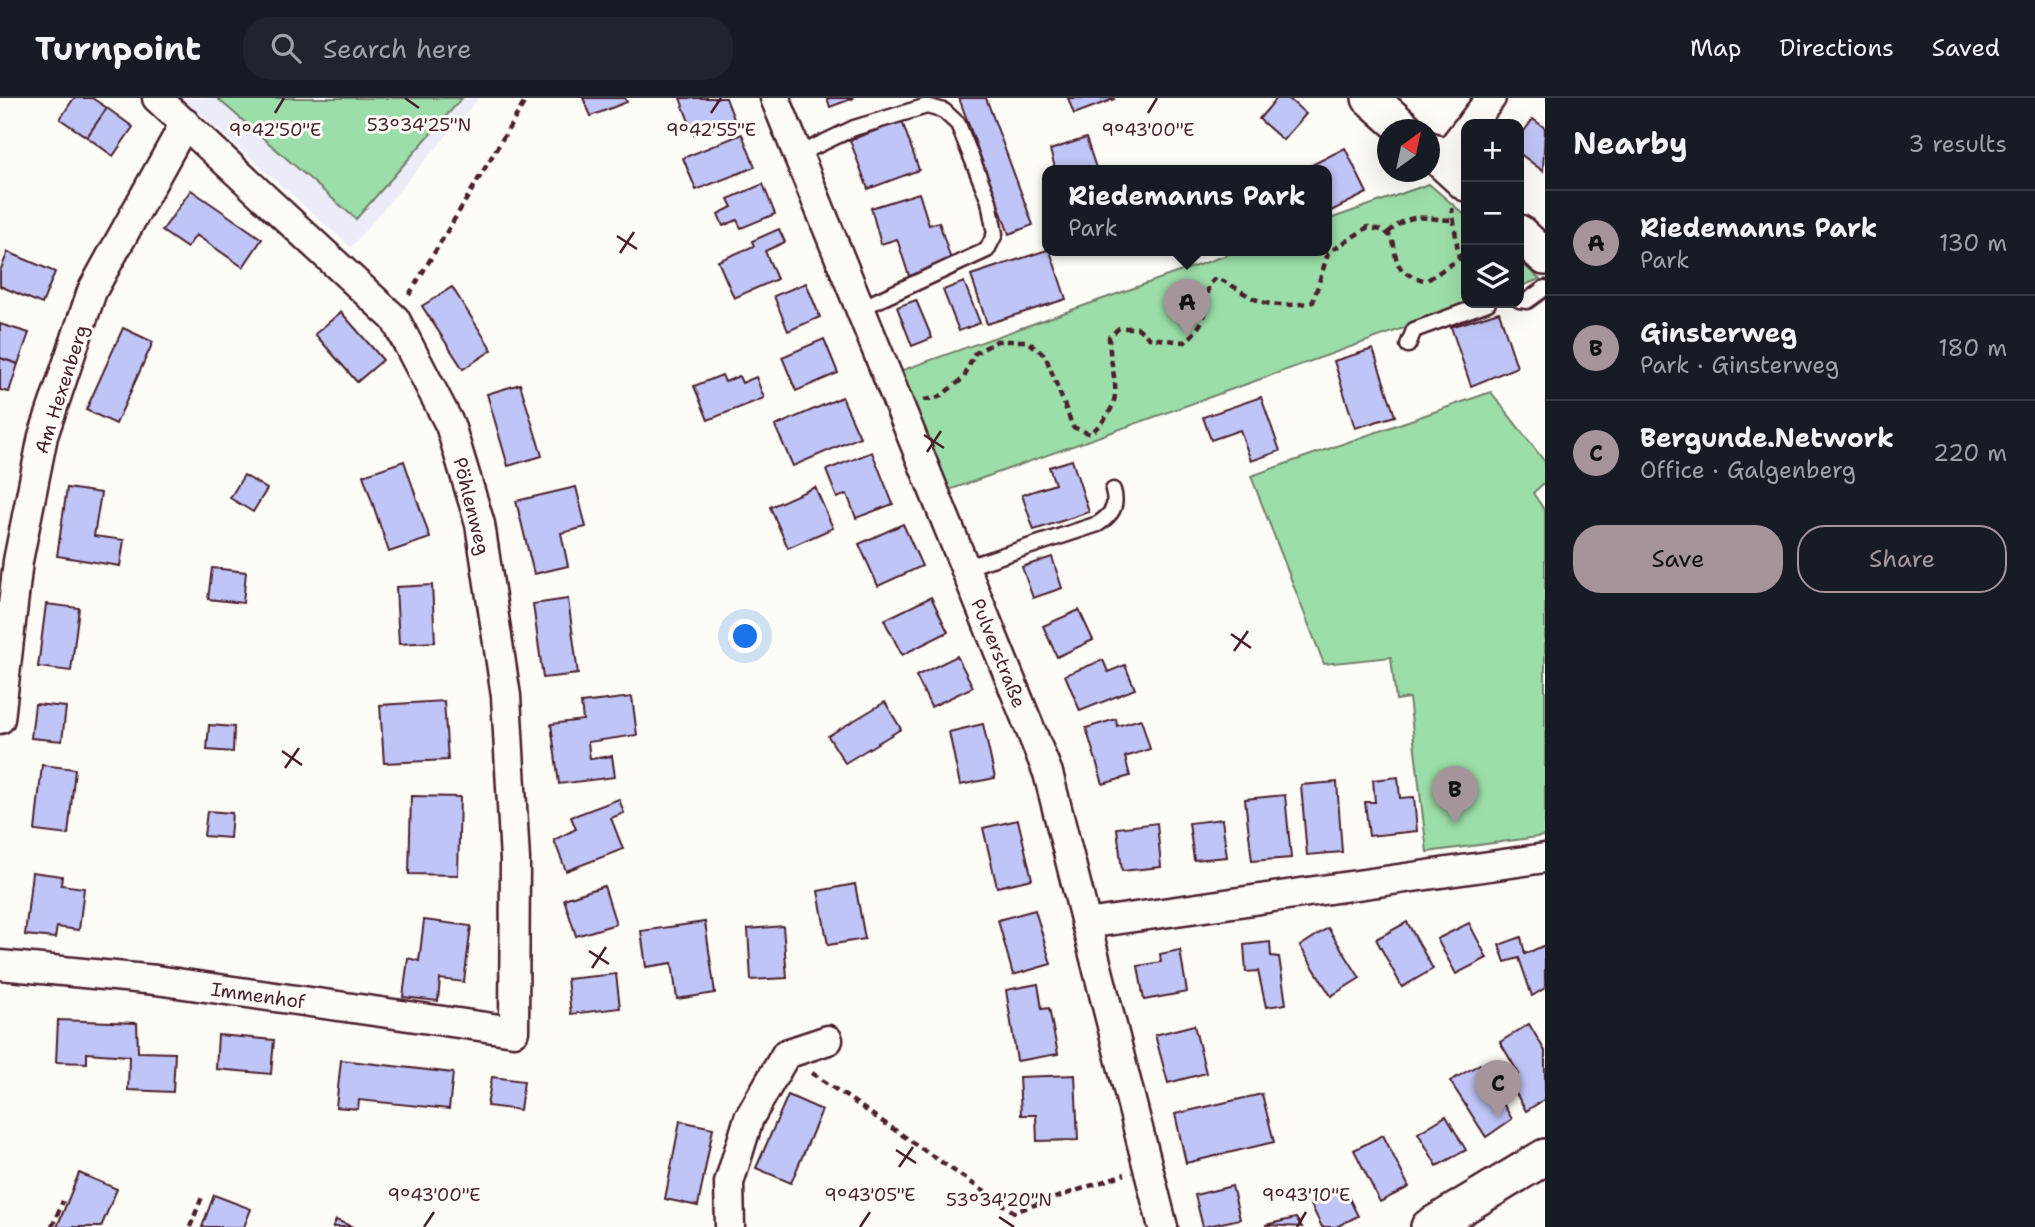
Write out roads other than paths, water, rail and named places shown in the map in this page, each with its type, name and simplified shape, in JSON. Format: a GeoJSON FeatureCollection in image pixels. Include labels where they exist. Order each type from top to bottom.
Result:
{"type":"FeatureCollection","features":[{"type":"Feature","properties":{"kind":"street","name":"Pöhlenweg"},"geometry":{"type":"LineString","coordinates":[[157,98],[395,319],[450,425],[480,524],[506,696],[515,860],[514,1031]]}},
{"type":"Feature","properties":{"kind":"street","name":"Pulverstraße"},"geometry":{"type":"LineString","coordinates":[[775,98],[1048,773],[1163,1227]]}},
{"type":"Feature","properties":{"kind":"street"},"geometry":{"type":"LineString","coordinates":[[1370,98],[1394,119]]}},
{"type":"Feature","properties":{"kind":"street"},"geometry":{"type":"LineString","coordinates":[[1475,119],[1491,98]]}},
{"type":"Feature","properties":{"kind":"street","name":"Am Hexenberg"},"geometry":{"type":"LineString","coordinates":[[0,719],[18,561],[43,436],[92,291],[186,123]]}},
{"type":"Feature","properties":{"kind":"street"},"geometry":{"type":"LineString","coordinates":[[1447,174],[1461,142]]}},
{"type":"Feature","properties":{"kind":"street"},"geometry":{"type":"LineString","coordinates":[[1524,238],[1545,257]]}},
{"type":"Feature","properties":{"kind":"street"},"geometry":{"type":"LineString","coordinates":[[1086,924],[1545,858]]}},
{"type":"Feature","properties":{"kind":"street","name":"Immenhof"},"geometry":{"type":"LineString","coordinates":[[0,965],[156,980],[514,1031]]}},
{"type":"Feature","properties":{"kind":"street"},"geometry":{"type":"LineString","coordinates":[[730,1227],[729,1183],[749,1118],[786,1055],[828,1040]]}},
{"type":"Feature","properties":{"kind":"street"},"geometry":{"type":"LineString","coordinates":[[1429,1227],[1545,1157]]}},
{"type":"Feature","properties":{"kind":"lane"},"geometry":{"type":"LineString","coordinates":[[797,155],[854,128],[928,106],[944,111],[958,124],[989,201],[995,234],[987,250],[859,309]]}},
{"type":"Feature","properties":{"kind":"lane"},"geometry":{"type":"LineString","coordinates":[[1524,301],[1545,288]]}},
{"type":"Feature","properties":{"kind":"lane"},"geometry":{"type":"LineString","coordinates":[[1408,345],[1414,330],[1474,308]]}},
{"type":"Feature","properties":{"kind":"lane"},"geometry":{"type":"LineString","coordinates":[[964,568],[1098,524],[1113,511],[1116,498],[1113,490]]}},
{"type":"Feature","properties":{"kind":"place","name":"Riedemanns Park"},"geometry":{"type":"Point","coordinates":[1187,337]}},
{"type":"Feature","properties":{"kind":"place","name":"Ginsterweg"},"geometry":{"type":"Point","coordinates":[1455,824]}},
{"type":"Feature","properties":{"kind":"place","name":"Bergunde.Network"},"geometry":{"type":"Point","coordinates":[1498,1118]}}]}
